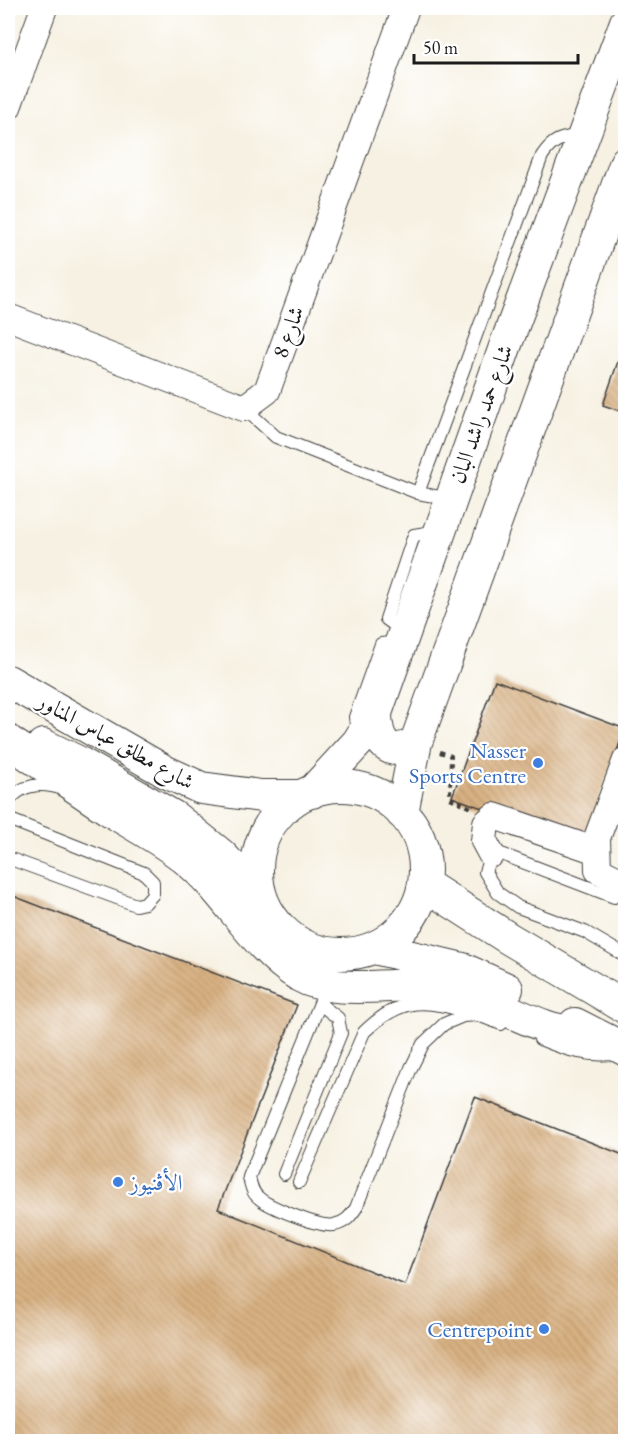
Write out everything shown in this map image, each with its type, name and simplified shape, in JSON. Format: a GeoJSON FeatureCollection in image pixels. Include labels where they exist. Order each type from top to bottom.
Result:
{"type":"FeatureCollection","features":[{"type":"Feature","properties":{"kind":"street"},"geometry":{"type":"LineString","coordinates":[[8,107],[44,8]]}},
{"type":"Feature","properties":{"kind":"street","name":"شارع 8"},"geometry":{"type":"LineString","coordinates":[[244,408],[267,391],[406,8]]}},
{"type":"Feature","properties":{"kind":"street","name":"شارع حمد راشد البان"},"geometry":{"type":"LineString","coordinates":[[306,794],[358,742],[376,713],[450,500],[626,22]]}},
{"type":"Feature","properties":{"kind":"street"},"geometry":{"type":"LineString","coordinates":[[402,813],[416,742],[626,162]]}},
{"type":"Feature","properties":{"kind":"street"},"geometry":{"type":"LineString","coordinates":[[8,317],[244,408]]}},
{"type":"Feature","properties":{"kind":"street"},"geometry":{"type":"LineString","coordinates":[[475,432],[488,419],[497,417],[515,422],[526,437]]}},
{"type":"Feature","properties":{"kind":"street","name":"شارع مطلق عباس المناور"},"geometry":{"type":"LineString","coordinates":[[8,681],[166,772],[201,788],[261,796],[306,794]]}},
{"type":"Feature","properties":{"kind":"street"},"geometry":{"type":"LineString","coordinates":[[376,713],[376,729],[382,743],[393,749],[399,749],[416,742]]}},
{"type":"Feature","properties":{"kind":"street","name":"شارع مطلق عباس المناور"},"geometry":{"type":"LineString","coordinates":[[8,727],[80,763],[174,817],[220,854],[261,896]]}},
{"type":"Feature","properties":{"kind":"street"},"geometry":{"type":"LineString","coordinates":[[8,741],[185,858],[223,895],[278,960],[324,994],[400,984],[436,987],[474,996],[548,1027],[595,1034]]}},
{"type":"Feature","properties":{"kind":"street"},"geometry":{"type":"LineString","coordinates":[[598,861],[597,838],[626,760]]}},
{"type":"Feature","properties":{"kind":"street"},"geometry":{"type":"LineString","coordinates":[[351,786],[377,794],[402,813],[416,830],[424,856],[424,884],[415,911],[398,933],[374,948],[347,954],[311,948],[294,940],[274,921],[261,896],[256,868],[262,839],[277,815],[306,794],[324,787],[351,786]]}},
{"type":"Feature","properties":{"kind":"street"},"geometry":{"type":"LineString","coordinates":[[491,855],[484,841],[486,823],[494,816],[598,861],[623,883]]}},
{"type":"Feature","properties":{"kind":"street"},"geometry":{"type":"LineString","coordinates":[[424,884],[508,938],[626,1008]]}},
{"type":"Feature","properties":{"kind":"street"},"geometry":{"type":"LineString","coordinates":[[374,948],[463,969],[530,999],[626,1051]]}},
{"type":"Feature","properties":{"kind":"lane"},"geometry":{"type":"LineString","coordinates":[[418,493],[542,156],[548,146],[558,139],[584,135]]}},
{"type":"Feature","properties":{"kind":"lane"},"geometry":{"type":"LineString","coordinates":[[244,408],[276,437],[418,493],[450,500]]}},
{"type":"Feature","properties":{"kind":"lane"},"geometry":{"type":"LineString","coordinates":[[358,742],[355,717],[381,644],[402,637]]}},
{"type":"Feature","properties":{"kind":"lane"},"geometry":{"type":"LineString","coordinates":[[8,801],[14,793],[29,785],[55,787],[94,800]]}},
{"type":"Feature","properties":{"kind":"lane"},"geometry":{"type":"LineString","coordinates":[[8,819],[144,873],[153,882],[153,894],[145,903],[136,905],[8,858]]}},
{"type":"Feature","properties":{"kind":"lane"},"geometry":{"type":"LineString","coordinates":[[623,883],[614,897],[499,853],[491,855],[485,872],[498,894],[518,906],[585,932],[626,956]]}},
{"type":"Feature","properties":{"kind":"lane"},"geometry":{"type":"LineString","coordinates":[[324,994],[249,1177],[251,1187],[257,1197],[270,1205],[320,1224],[333,1226],[349,1219],[356,1208],[411,1068],[423,1044],[444,1024],[463,1016],[478,1015]]}},
{"type":"Feature","properties":{"kind":"lane"},"geometry":{"type":"LineString","coordinates":[[284,1174],[341,1033],[338,1018],[324,994]]}},
{"type":"Feature","properties":{"kind":"lane"},"geometry":{"type":"LineString","coordinates":[[299,1182],[364,1032],[380,1017],[400,1006],[418,1003],[442,1004],[478,1015],[567,1050],[602,1056],[626,1051]]}},
{"type":"Feature","properties":{"kind":"path"},"geometry":{"type":"LineString","coordinates":[[416,742],[451,756],[450,798],[494,816]]}},
{"type":"Feature","properties":{"kind":"building"},"geometry":{"type":"Polygon","coordinates":[[[626,341],[626,413],[603,405],[626,341]]]}},
{"type":"Feature","properties":{"kind":"building","name":"Nasser Sports Centre"},"geometry":{"type":"Polygon","coordinates":[[[495,680],[625,729],[582,845],[452,797],[495,680]]]}},
{"type":"Feature","properties":{"kind":"building","name":"الأڤنيوز"},"geometry":{"type":"Polygon","coordinates":[[[8,894],[297,1005],[218,1209],[405,1285],[475,1097],[626,1156],[626,1442],[8,1442],[8,894]]]}},
{"type":"Feature","properties":{"kind":"place","name":"Nasser Sports Centre"},"geometry":{"type":"Point","coordinates":[538,763]}},
{"type":"Feature","properties":{"kind":"place","name":"الأڤنيوز"},"geometry":{"type":"Point","coordinates":[118,1182]}},
{"type":"Feature","properties":{"kind":"place","name":"Centrepoint"},"geometry":{"type":"Point","coordinates":[544,1329]}}]}
